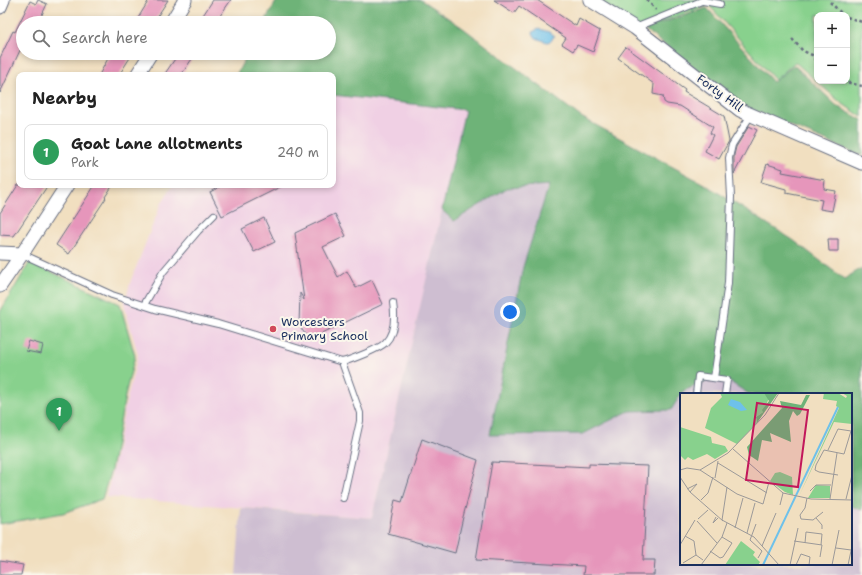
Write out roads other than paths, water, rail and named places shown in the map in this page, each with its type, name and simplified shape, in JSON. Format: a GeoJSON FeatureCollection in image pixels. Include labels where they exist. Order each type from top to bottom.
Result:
{"type":"FeatureCollection","features":[{"type":"Feature","properties":{"kind":"street"},"geometry":{"type":"LineString","coordinates":[[0,8],[3,0]]}},
{"type":"Feature","properties":{"kind":"street"},"geometry":{"type":"LineString","coordinates":[[175,16],[185,0]]}},
{"type":"Feature","properties":{"kind":"street","name":"Forty Hill"},"geometry":{"type":"LineString","coordinates":[[590,0],[635,28],[740,110],[862,163]]}},
{"type":"Feature","properties":{"kind":"street"},"geometry":{"type":"LineString","coordinates":[[139,72],[147,60]]}},
{"type":"Feature","properties":{"kind":"street"},"geometry":{"type":"LineString","coordinates":[[0,286],[65,188]]}},
{"type":"Feature","properties":{"kind":"street"},"geometry":{"type":"LineString","coordinates":[[0,253],[22,254]]}},
{"type":"Feature","properties":{"kind":"lane"},"geometry":{"type":"LineString","coordinates":[[635,28],[703,0],[720,4]]}},
{"type":"Feature","properties":{"kind":"lane"},"geometry":{"type":"LineString","coordinates":[[714,378],[728,283],[731,197],[728,158],[732,145],[751,114]]}},
{"type":"Feature","properties":{"kind":"lane"},"geometry":{"type":"LineString","coordinates":[[144,306],[163,272],[198,230],[214,215]]}},
{"type":"Feature","properties":{"kind":"lane"},"geometry":{"type":"LineString","coordinates":[[22,254],[112,295],[144,306],[218,324],[342,362],[350,360],[385,343],[390,334],[395,318],[393,303]]}},
{"type":"Feature","properties":{"kind":"lane"},"geometry":{"type":"LineString","coordinates":[[342,362],[360,413],[360,421],[343,498]]}},
{"type":"Feature","properties":{"kind":"lane"},"geometry":{"type":"LineString","coordinates":[[696,393],[698,376],[727,380],[725,393]]}},
{"type":"Feature","properties":{"kind":"water"},"geometry":{"type":"Polygon","coordinates":[[[539,29],[549,32],[554,36],[551,41],[547,42],[536,38],[533,33],[539,29]]]}},
{"type":"Feature","properties":{"kind":"place","name":"Worcesters Primary School"},"geometry":{"type":"Point","coordinates":[273,329]}},
{"type":"Feature","properties":{"kind":"place","name":"Goat Lane allotments"},"geometry":{"type":"Point","coordinates":[59,431]}}]}
